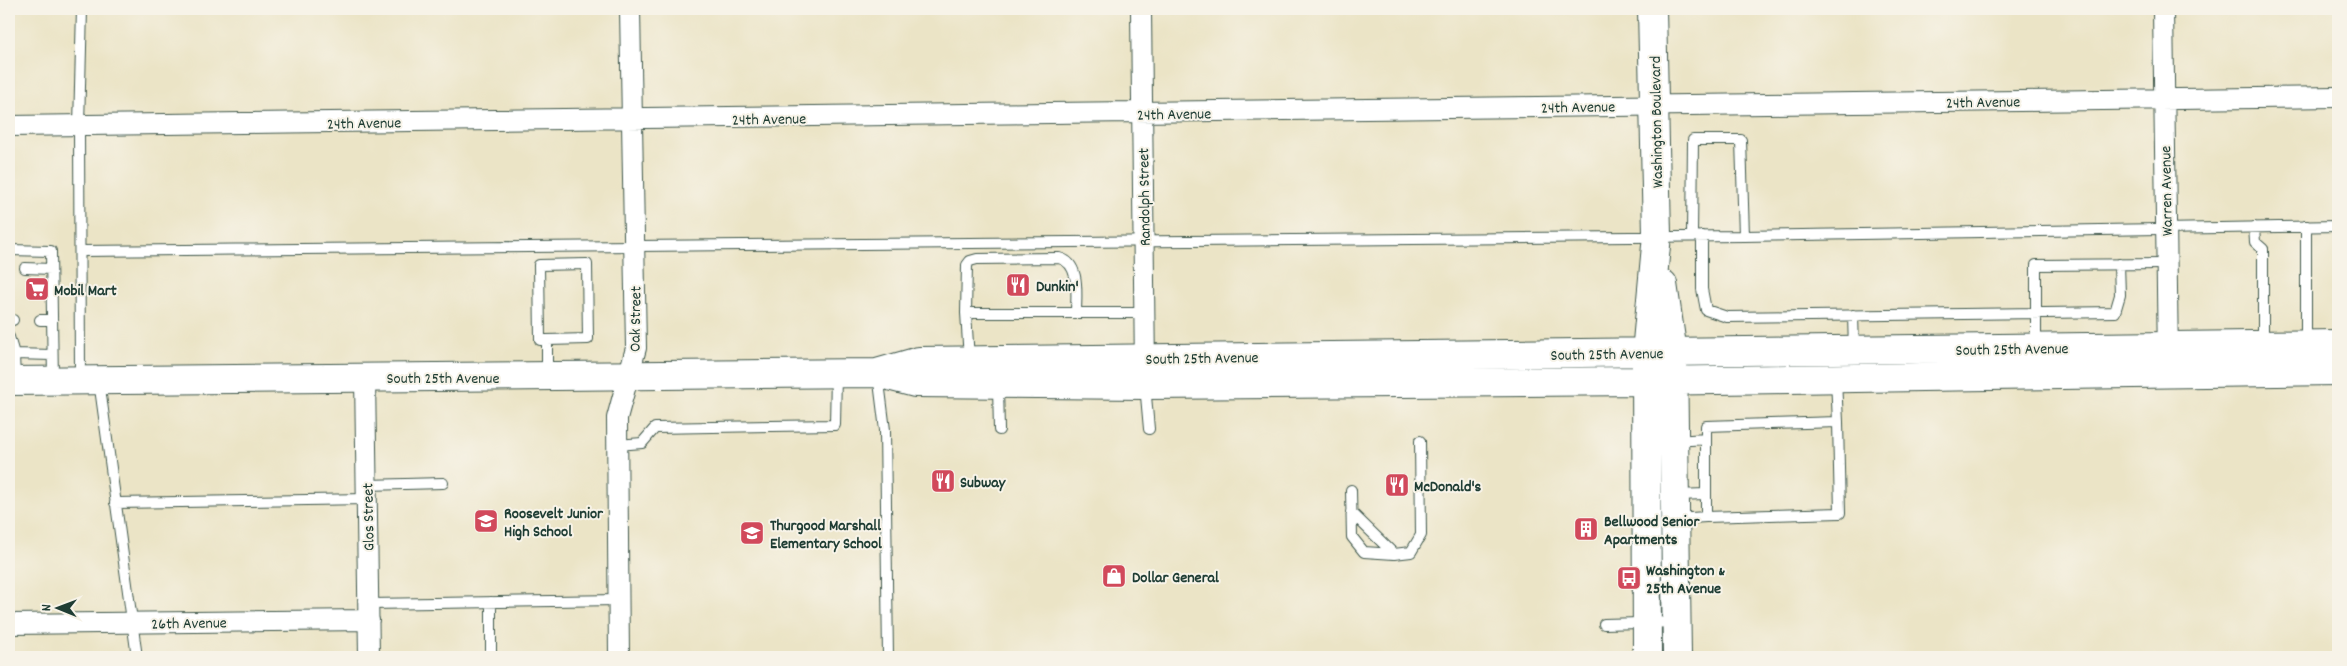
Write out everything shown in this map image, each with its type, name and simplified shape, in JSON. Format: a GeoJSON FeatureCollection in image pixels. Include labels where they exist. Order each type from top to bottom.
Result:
{"type":"FeatureCollection","features":[{"type":"Feature","properties":{"kind":"main road","name":"Washington Boulevard"},"geometry":{"type":"LineString","coordinates":[[1647,657],[1646,353],[1657,235],[1652,9]]}},
{"type":"Feature","properties":{"kind":"main road","name":"Washington Boulevard"},"geometry":{"type":"LineString","coordinates":[[1657,235],[1673,353],[1677,657]]}},
{"type":"Feature","properties":{"kind":"main road","name":"South 25th Avenue"},"geometry":{"type":"LineString","coordinates":[[877,373],[919,361],[969,360],[2338,344]]}},
{"type":"Feature","properties":{"kind":"main road"},"geometry":{"type":"LineString","coordinates":[[1298,355],[1299,383]]}},
{"type":"Feature","properties":{"kind":"main road","name":"South 25th Avenue"},"geometry":{"type":"LineString","coordinates":[[12,381],[52,368],[89,380],[877,373],[915,383],[998,385],[1673,381],[2338,371]]}},
{"type":"Feature","properties":{"kind":"street","name":"Oak Street"},"geometry":{"type":"LineString","coordinates":[[619,657],[617,418],[636,348],[630,9]]}},
{"type":"Feature","properties":{"kind":"street","name":"Randolph Street"},"geometry":{"type":"LineString","coordinates":[[1141,9],[1145,385]]}},
{"type":"Feature","properties":{"kind":"street","name":"Warren Avenue"},"geometry":{"type":"LineString","coordinates":[[2162,9],[2168,373]]}},
{"type":"Feature","properties":{"kind":"street","name":"24th Avenue"},"geometry":{"type":"LineString","coordinates":[[9,126],[2338,97]]}},
{"type":"Feature","properties":{"kind":"street","name":"Glos Street"},"geometry":{"type":"LineString","coordinates":[[365,377],[369,657]]}},
{"type":"Feature","properties":{"kind":"street","name":"26th Avenue"},"geometry":{"type":"LineString","coordinates":[[9,624],[132,623],[369,612]]}},
{"type":"Feature","properties":{"kind":"lane"},"geometry":{"type":"LineString","coordinates":[[82,9],[79,125],[81,250],[89,380],[115,503],[136,657]]}},
{"type":"Feature","properties":{"kind":"lane"},"geometry":{"type":"LineString","coordinates":[[1744,236],[1741,140],[1694,140],[1697,236],[1702,289],[1706,310],[1727,317],[2115,312],[2120,295],[2119,264]]}},
{"type":"Feature","properties":{"kind":"lane"},"geometry":{"type":"LineString","coordinates":[[2306,226],[2306,344]]}},
{"type":"Feature","properties":{"kind":"lane"},"geometry":{"type":"LineString","coordinates":[[81,250],[634,247],[1657,235],[1744,236],[2338,226]]}},
{"type":"Feature","properties":{"kind":"lane"},"geometry":{"type":"LineString","coordinates":[[2254,227],[2255,242],[2263,250],[2263,345]]}},
{"type":"Feature","properties":{"kind":"lane"},"geometry":{"type":"LineString","coordinates":[[9,250],[51,251],[51,320],[48,338],[52,368],[14,354]]}},
{"type":"Feature","properties":{"kind":"lane"},"geometry":{"type":"LineString","coordinates":[[969,360],[966,313],[968,265],[970,261],[977,259],[1066,260],[1072,264],[1074,272],[1076,313]]}},
{"type":"Feature","properties":{"kind":"lane"},"geometry":{"type":"LineString","coordinates":[[587,264],[588,339],[547,340],[540,340],[539,265],[587,264]]}},
{"type":"Feature","properties":{"kind":"lane"},"geometry":{"type":"LineString","coordinates":[[2036,348],[2036,265],[2166,264]]}},
{"type":"Feature","properties":{"kind":"lane"},"geometry":{"type":"LineString","coordinates":[[25,268],[51,269]]}},
{"type":"Feature","properties":{"kind":"lane"},"geometry":{"type":"LineString","coordinates":[[966,313],[1144,313]]}},
{"type":"Feature","properties":{"kind":"lane"},"geometry":{"type":"LineString","coordinates":[[1853,315],[1854,350]]}},
{"type":"Feature","properties":{"kind":"lane"},"geometry":{"type":"LineString","coordinates":[[40,320],[51,320]]}},
{"type":"Feature","properties":{"kind":"lane"},"geometry":{"type":"LineString","coordinates":[[12,338],[14,354],[12,381]]}},
{"type":"Feature","properties":{"kind":"lane"},"geometry":{"type":"LineString","coordinates":[[547,340],[547,376]]}},
{"type":"Feature","properties":{"kind":"lane"},"geometry":{"type":"LineString","coordinates":[[618,445],[642,443],[655,428],[834,424],[836,373]]}},
{"type":"Feature","properties":{"kind":"lane"},"geometry":{"type":"LineString","coordinates":[[877,373],[885,430],[888,657]]}},
{"type":"Feature","properties":{"kind":"lane"},"geometry":{"type":"LineString","coordinates":[[1675,507],[1706,517],[1840,513],[1836,378]]}},
{"type":"Feature","properties":{"kind":"lane"},"geometry":{"type":"LineString","coordinates":[[998,385],[999,430]]}},
{"type":"Feature","properties":{"kind":"lane"},"geometry":{"type":"LineString","coordinates":[[1145,385],[1149,429]]}},
{"type":"Feature","properties":{"kind":"lane"},"geometry":{"type":"LineString","coordinates":[[1706,517],[1706,426],[1838,422]]}},
{"type":"Feature","properties":{"kind":"lane"},"geometry":{"type":"LineString","coordinates":[[1674,442],[1706,439]]}},
{"type":"Feature","properties":{"kind":"lane"},"geometry":{"type":"LineString","coordinates":[[1350,490],[1352,537],[1364,552],[1394,554],[1411,552],[1421,535],[1420,441]]}},
{"type":"Feature","properties":{"kind":"lane"},"geometry":{"type":"LineString","coordinates":[[115,503],[367,492],[443,483]]}},
{"type":"Feature","properties":{"kind":"lane"},"geometry":{"type":"LineString","coordinates":[[1675,507],[1706,494]]}},
{"type":"Feature","properties":{"kind":"lane"},"geometry":{"type":"LineString","coordinates":[[1351,512],[1394,554]]}},
{"type":"Feature","properties":{"kind":"lane"},"geometry":{"type":"LineString","coordinates":[[369,612],[491,602],[619,600]]}},
{"type":"Feature","properties":{"kind":"lane"},"geometry":{"type":"LineString","coordinates":[[491,602],[491,657]]}},
{"type":"Feature","properties":{"kind":"lane"},"geometry":{"type":"LineString","coordinates":[[1604,624],[1677,622]]}},
{"type":"Feature","properties":{"kind":"place","name":"Dunkin'"},"geometry":{"type":"Point","coordinates":[1018,285]}},
{"type":"Feature","properties":{"kind":"place","name":"Mobil Mart"},"geometry":{"type":"Point","coordinates":[37,289]}},
{"type":"Feature","properties":{"kind":"place","name":"Subway"},"geometry":{"type":"Point","coordinates":[943,481]}},
{"type":"Feature","properties":{"kind":"place","name":"McDonald's"},"geometry":{"type":"Point","coordinates":[1397,485]}},
{"type":"Feature","properties":{"kind":"place","name":"Roosevelt Junior High School"},"geometry":{"type":"Point","coordinates":[486,521]}},
{"type":"Feature","properties":{"kind":"place","name":"Bellwood Senior Apartments"},"geometry":{"type":"Point","coordinates":[1586,529]}},
{"type":"Feature","properties":{"kind":"place","name":"Thurgood Marshall Elementary School"},"geometry":{"type":"Point","coordinates":[752,533]}},
{"type":"Feature","properties":{"kind":"place","name":"Dollar General"},"geometry":{"type":"Point","coordinates":[1114,576]}},
{"type":"Feature","properties":{"kind":"place","name":"Washington & 25th Avenue"},"geometry":{"type":"Point","coordinates":[1629,578]}}]}
